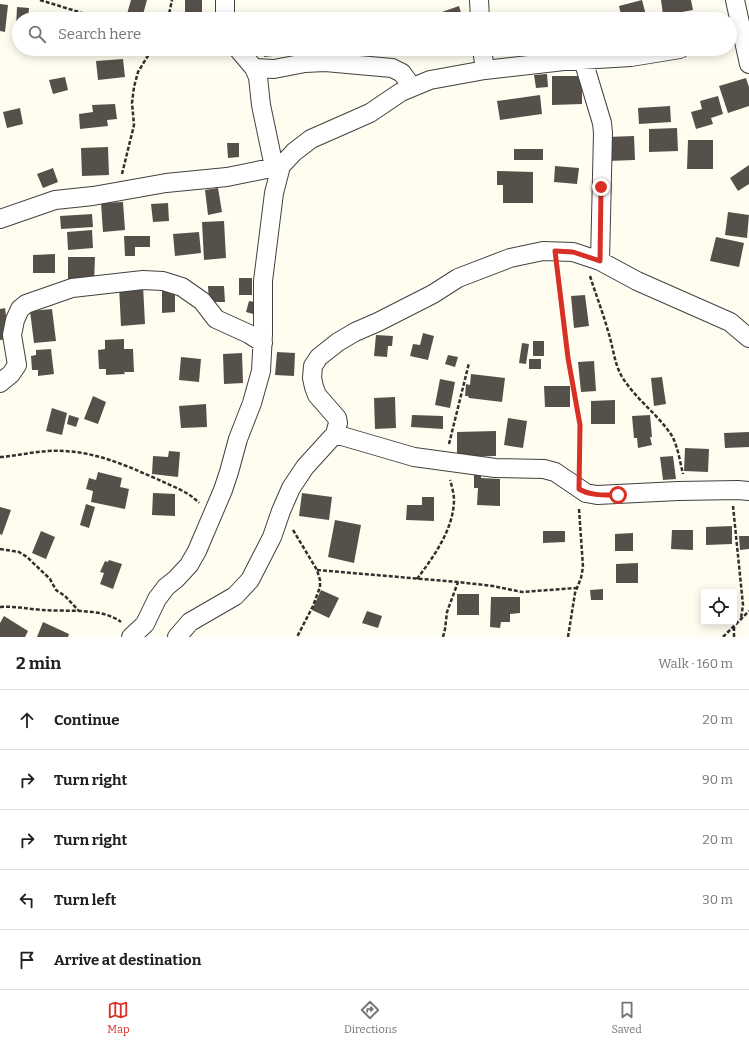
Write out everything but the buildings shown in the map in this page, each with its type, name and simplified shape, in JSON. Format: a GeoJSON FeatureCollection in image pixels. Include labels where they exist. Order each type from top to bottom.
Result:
{"type":"FeatureCollection","features":[{"type":"Feature","properties":{"kind":"street"},"geometry":{"type":"LineString","coordinates":[[225,0],[225,12]]}},
{"type":"Feature","properties":{"kind":"street"},"geometry":{"type":"LineString","coordinates":[[479,0],[480,12]]}},
{"type":"Feature","properties":{"kind":"street"},"geometry":{"type":"LineString","coordinates":[[735,0],[737,12]]}},
{"type":"Feature","properties":{"kind":"street"},"geometry":{"type":"LineString","coordinates":[[737,13],[740,33],[749,64]]}},
{"type":"Feature","properties":{"kind":"street"},"geometry":{"type":"LineString","coordinates":[[133,636],[145,624],[158,598],[166,587],[189,565],[197,551],[227,478],[261,371],[263,281],[278,166],[261,105],[258,77],[254,68],[244,56]]}},
{"type":"Feature","properties":{"kind":"street"},"geometry":{"type":"LineString","coordinates":[[483,56],[485,70]]}},
{"type":"Feature","properties":{"kind":"street"},"geometry":{"type":"LineString","coordinates":[[0,219],[55,200],[118,192],[166,183],[227,177],[278,166],[311,139],[370,114],[401,92],[430,80],[485,70],[638,56]]}},
{"type":"Feature","properties":{"kind":"street"},"geometry":{"type":"LineString","coordinates":[[583,60],[602,123],[603,133],[600,261]]}},
{"type":"Feature","properties":{"kind":"street"},"geometry":{"type":"LineString","coordinates":[[254,68],[274,69],[305,63],[324,62],[392,68],[402,73],[412,87]]}},
{"type":"Feature","properties":{"kind":"street"},"geometry":{"type":"LineString","coordinates":[[176,637],[190,622],[235,596],[250,580],[272,537],[291,488],[305,467],[335,434],[337,428],[337,418],[317,395],[314,387],[313,366],[318,357],[355,332],[433,294],[458,278],[510,258],[543,251],[573,252],[600,261],[637,281],[730,322],[749,338]]}},
{"type":"Feature","properties":{"kind":"street"},"geometry":{"type":"LineString","coordinates":[[0,383],[11,374],[17,365],[12,335],[15,320],[20,309],[26,304],[72,288],[143,280],[163,281],[182,287],[202,301],[216,320],[243,331],[262,343]]}},
{"type":"Feature","properties":{"kind":"street"},"geometry":{"type":"LineString","coordinates":[[335,434],[414,457],[495,468],[544,469],[555,472],[586,493],[597,495],[686,490],[740,490]]}},
{"type":"Feature","properties":{"kind":"path"},"geometry":{"type":"LineString","coordinates":[[40,0],[79,12]]}},
{"type":"Feature","properties":{"kind":"path"},"geometry":{"type":"LineString","coordinates":[[169,12],[172,0]]}},
{"type":"Feature","properties":{"kind":"path"},"geometry":{"type":"LineString","coordinates":[[118,192],[124,159],[134,125],[132,103],[134,87],[138,72],[148,56]]}},
{"type":"Feature","properties":{"kind":"path"},"geometry":{"type":"LineString","coordinates":[[555,251],[568,358],[580,425],[579,489],[583,567],[581,578],[576,588],[568,637]]}},
{"type":"Feature","properties":{"kind":"path"},"geometry":{"type":"LineString","coordinates":[[583,255],[609,333],[614,357],[621,375],[632,391],[656,416],[672,436],[677,447],[686,490]]}},
{"type":"Feature","properties":{"kind":"path"},"geometry":{"type":"LineString","coordinates":[[417,579],[437,552],[453,513],[454,500],[445,461],[469,363]]}},
{"type":"Feature","properties":{"kind":"path"},"geometry":{"type":"LineString","coordinates":[[0,457],[48,451],[96,455],[128,466],[184,492],[197,501],[212,516]]}},
{"type":"Feature","properties":{"kind":"path"},"geometry":{"type":"LineString","coordinates":[[740,490],[735,536],[742,605],[741,618]]}},
{"type":"Feature","properties":{"kind":"path"},"geometry":{"type":"LineString","coordinates":[[281,511],[317,570],[320,580],[320,587],[313,606],[297,637]]}},
{"type":"Feature","properties":{"kind":"path"},"geometry":{"type":"LineString","coordinates":[[0,549],[19,552],[26,557],[50,579],[56,590],[65,596],[80,612]]}},
{"type":"Feature","properties":{"kind":"path"},"geometry":{"type":"LineString","coordinates":[[317,570],[458,582],[493,586],[522,592],[576,588]]}},
{"type":"Feature","properties":{"kind":"path"},"geometry":{"type":"LineString","coordinates":[[443,637],[447,612],[458,582]]}},
{"type":"Feature","properties":{"kind":"path"},"geometry":{"type":"LineString","coordinates":[[0,607],[108,615],[118,621],[133,636]]}},
{"type":"Feature","properties":{"kind":"path"},"geometry":{"type":"LineString","coordinates":[[723,637],[749,611]]}},
{"type":"Feature","properties":{"kind":"path"},"geometry":{"type":"LineString","coordinates":[[734,627],[734,637]]}},
{"type":"Feature","properties":{"kind":"route"},"geometry":{"type":"LineString","coordinates":[[601,187],[600,261],[573,252],[555,251],[568,358],[580,425],[579,489],[586,493],[597,495],[618,495]]}}]}
